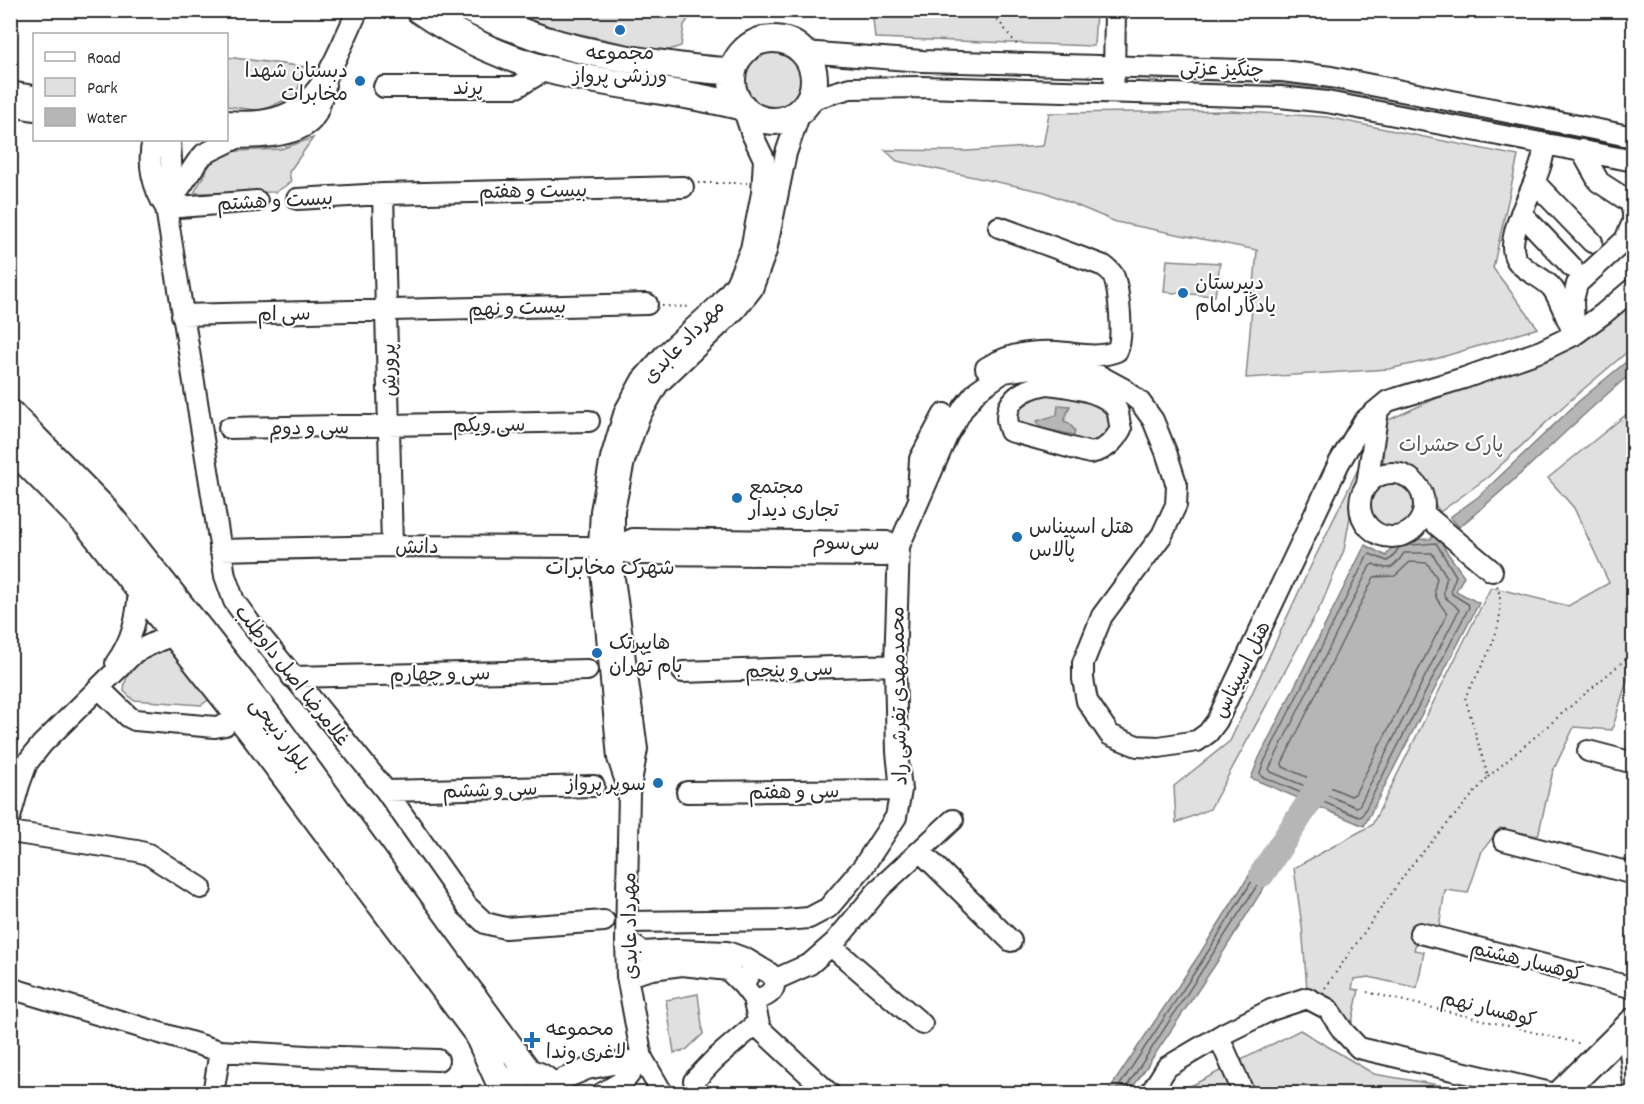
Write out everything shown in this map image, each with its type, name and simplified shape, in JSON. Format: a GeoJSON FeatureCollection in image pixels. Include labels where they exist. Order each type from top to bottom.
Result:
{"type":"FeatureCollection","features":[{"type":"Feature","properties":{"kind":"main road"},"geometry":{"type":"LineString","coordinates":[[419,10],[439,24],[499,52],[547,69],[631,86],[703,97],[743,107]]}},
{"type":"Feature","properties":{"kind":"main road"},"geometry":{"type":"LineString","coordinates":[[471,10],[513,20],[564,47],[708,71],[733,71]]}},
{"type":"Feature","properties":{"kind":"main road"},"geometry":{"type":"LineString","coordinates":[[763,40],[782,40],[794,44],[804,52],[811,63],[814,75],[814,88],[805,105],[784,119],[765,120],[753,115],[743,107],[732,84],[733,71],[738,59],[746,49],[763,40]]}},
{"type":"Feature","properties":{"kind":"main road","name":"بلوار ذبیحی"},"geometry":{"type":"LineString","coordinates":[[10,413],[105,510],[269,717],[545,1084]]}},
{"type":"Feature","properties":{"kind":"main road","name":"بلوار ذبیحی"},"geometry":{"type":"LineString","coordinates":[[10,446],[87,525],[251,731],[477,1033],[504,1093]]}},
{"type":"Feature","properties":{"kind":"main road"},"geometry":{"type":"LineString","coordinates":[[1560,1094],[1630,1024]]}},
{"type":"Feature","properties":{"kind":"main road"},"geometry":{"type":"LineString","coordinates":[[504,1093],[510,1082],[518,1076],[545,1084]]}},
{"type":"Feature","properties":{"kind":"street"},"geometry":{"type":"LineString","coordinates":[[232,138],[276,136],[310,122],[317,111],[328,74],[358,10]]}},
{"type":"Feature","properties":{"kind":"street"},"geometry":{"type":"LineString","coordinates":[[1114,10],[1114,91]]}},
{"type":"Feature","properties":{"kind":"street","name":"چنگیز عزتی"},"geometry":{"type":"LineString","coordinates":[[804,52],[922,61],[1282,71],[1331,77],[1634,137]]}},
{"type":"Feature","properties":{"kind":"street","name":"پرند"},"geometry":{"type":"LineString","coordinates":[[384,87],[517,87],[547,69]]}},
{"type":"Feature","properties":{"kind":"street"},"geometry":{"type":"LineString","coordinates":[[228,121],[265,122],[291,113],[313,96],[328,74]]}},
{"type":"Feature","properties":{"kind":"street","name":"چنگیز عزتی"},"geometry":{"type":"LineString","coordinates":[[805,105],[850,88],[922,87],[1232,94],[1318,101],[1634,161]]}},
{"type":"Feature","properties":{"kind":"street"},"geometry":{"type":"LineString","coordinates":[[10,92],[33,96]]}},
{"type":"Feature","properties":{"kind":"street","name":"مهرداد عابدی"},"geometry":{"type":"LineString","coordinates":[[606,547],[624,461],[639,417],[658,384],[736,309],[752,289],[766,251],[786,153],[805,105]]}},
{"type":"Feature","properties":{"kind":"street"},"geometry":{"type":"LineString","coordinates":[[10,106],[33,110]]}},
{"type":"Feature","properties":{"kind":"street","name":"مهرداد عابدی"},"geometry":{"type":"LineString","coordinates":[[663,1094],[642,1058],[627,976],[629,793],[637,749],[614,578],[606,547],[601,511],[609,468],[625,411],[642,380],[664,355],[720,304],[735,284],[752,249],[762,193],[764,159],[751,132],[743,107]]}},
{"type":"Feature","properties":{"kind":"street","name":"غلامرضا اصل داوطلب"},"geometry":{"type":"LineString","coordinates":[[153,141],[150,156],[153,177],[161,201],[166,208]]}},
{"type":"Feature","properties":{"kind":"street","name":"غلامرضا اصل داوطلب"},"geometry":{"type":"LineString","coordinates":[[170,141],[172,181],[166,208],[220,550],[225,576],[234,601],[292,677],[386,792],[467,906],[485,922],[505,928],[604,921]]}},
{"type":"Feature","properties":{"kind":"street"},"geometry":{"type":"LineString","coordinates":[[166,208],[204,154],[227,141]]}},
{"type":"Feature","properties":{"kind":"street"},"geometry":{"type":"LineString","coordinates":[[1544,143],[1543,160],[1521,213],[1513,246],[1517,260],[1552,288],[1574,335]]}},
{"type":"Feature","properties":{"kind":"street"},"geometry":{"type":"LineString","coordinates":[[1574,335],[1573,300],[1577,284],[1625,240],[1633,222],[1630,201],[1599,182],[1581,150]]}},
{"type":"Feature","properties":{"kind":"street"},"geometry":{"type":"LineString","coordinates":[[1535,183],[1592,242]]}},
{"type":"Feature","properties":{"kind":"street","name":"بیست و هفتم"},"geometry":{"type":"LineString","coordinates":[[383,194],[683,187]]}},
{"type":"Feature","properties":{"kind":"street","name":"بیست و هشتم"},"geometry":{"type":"LineString","coordinates":[[297,199],[383,194]]}},
{"type":"Feature","properties":{"kind":"street","name":"پرورش"},"geometry":{"type":"LineString","coordinates":[[383,194],[392,546]]}},
{"type":"Feature","properties":{"kind":"street","name":"بیست و هشتم"},"geometry":{"type":"LineString","coordinates":[[166,208],[256,201]]}},
{"type":"Feature","properties":{"kind":"street"},"geometry":{"type":"LineString","coordinates":[[1521,213],[1572,267]]}},
{"type":"Feature","properties":{"kind":"street"},"geometry":{"type":"LineString","coordinates":[[917,504],[920,459],[952,400],[978,374],[1017,353],[1054,352],[1101,356],[1117,351],[1120,345],[1119,307],[1114,278],[1110,270],[999,227]]}},
{"type":"Feature","properties":{"kind":"street","name":"هتل اسپیناس"},"geometry":{"type":"LineString","coordinates":[[899,546],[947,436],[964,407],[978,390],[992,379],[1004,372],[1021,368],[1086,382],[1114,382],[1140,402],[1153,420],[1177,486],[1176,505],[1162,536],[1102,616],[1083,663],[1086,701],[1110,735],[1137,746],[1159,747],[1197,741],[1208,733],[1217,721],[1339,463],[1364,421],[1388,401],[1541,351],[1574,335],[1634,288]]}},
{"type":"Feature","properties":{"kind":"street","name":"بیست و نهم"},"geometry":{"type":"LineString","coordinates":[[386,311],[647,304]]}},
{"type":"Feature","properties":{"kind":"street","name":"سی ام"},"geometry":{"type":"LineString","coordinates":[[182,315],[386,311]]}},
{"type":"Feature","properties":{"kind":"street"},"geometry":{"type":"LineString","coordinates":[[1052,376],[1016,398],[1009,407],[1006,421],[1010,431],[1090,453],[1102,451],[1113,442],[1121,429],[1116,409],[1086,382]]}},
{"type":"Feature","properties":{"kind":"street"},"geometry":{"type":"LineString","coordinates":[[1367,484],[1378,410]]}},
{"type":"Feature","properties":{"kind":"street","name":"سی ویکم"},"geometry":{"type":"LineString","coordinates":[[389,426],[589,421]]}},
{"type":"Feature","properties":{"kind":"street","name":"سی و دوم"},"geometry":{"type":"LineString","coordinates":[[229,428],[389,426]]}},
{"type":"Feature","properties":{"kind":"street"},"geometry":{"type":"LineString","coordinates":[[1385,473],[1406,476],[1415,482],[1421,491],[1424,502],[1423,513],[1418,523],[1402,535],[1392,537],[1381,535],[1365,523],[1360,513],[1361,493],[1375,477],[1385,473]]}},
{"type":"Feature","properties":{"kind":"street"},"geometry":{"type":"LineString","coordinates":[[1423,513],[1492,571]]}},
{"type":"Feature","properties":{"kind":"street","name":"سی‌سوم"},"geometry":{"type":"LineString","coordinates":[[606,547],[633,539],[887,542],[899,546]]}},
{"type":"Feature","properties":{"kind":"street","name":"دانش"},"geometry":{"type":"LineString","coordinates":[[220,550],[392,546],[606,547]]}},
{"type":"Feature","properties":{"kind":"street","name":"محمدمهدی تفرشی راد"},"geometry":{"type":"LineString","coordinates":[[627,922],[809,918],[828,908],[863,867],[896,817],[901,790],[897,752],[895,665],[899,546]]}},
{"type":"Feature","properties":{"kind":"street"},"geometry":{"type":"LineString","coordinates":[[99,688],[121,657],[134,630],[139,591]]}},
{"type":"Feature","properties":{"kind":"street"},"geometry":{"type":"LineString","coordinates":[[10,817],[27,763],[42,744],[135,652],[158,640],[174,635]]}},
{"type":"Feature","properties":{"kind":"street","name":"سی و پنجم"},"geometry":{"type":"LineString","coordinates":[[683,672],[895,665]]}},
{"type":"Feature","properties":{"kind":"street","name":"سی و چهارم"},"geometry":{"type":"LineString","coordinates":[[292,677],[588,670]]}},
{"type":"Feature","properties":{"kind":"street"},"geometry":{"type":"LineString","coordinates":[[99,688],[135,720],[215,727],[225,725]]}},
{"type":"Feature","properties":{"kind":"street"},"geometry":{"type":"LineString","coordinates":[[1588,750],[1634,762]]}},
{"type":"Feature","properties":{"kind":"street","name":"سی و ششم"},"geometry":{"type":"LineString","coordinates":[[386,792],[594,786]]}},
{"type":"Feature","properties":{"kind":"street","name":"سی و هفتم"},"geometry":{"type":"LineString","coordinates":[[687,792],[901,790]]}},
{"type":"Feature","properties":{"kind":"street"},"geometry":{"type":"LineString","coordinates":[[830,1094],[760,1029],[748,991],[751,971],[767,974],[810,964],[831,946],[880,888],[953,820]]}},
{"type":"Feature","properties":{"kind":"street"},"geometry":{"type":"LineString","coordinates":[[10,832],[148,854],[201,888]]}},
{"type":"Feature","properties":{"kind":"street"},"geometry":{"type":"LineString","coordinates":[[1504,840],[1634,874]]}},
{"type":"Feature","properties":{"kind":"street"},"geometry":{"type":"LineString","coordinates":[[921,852],[1011,941]]}},
{"type":"Feature","properties":{"kind":"street","name":"کوهسار هشتم"},"geometry":{"type":"LineString","coordinates":[[1420,933],[1634,988]]}},
{"type":"Feature","properties":{"kind":"street"},"geometry":{"type":"LineString","coordinates":[[626,941],[643,952],[675,950],[727,952],[746,959],[767,974],[773,989],[767,997],[759,999],[728,970],[682,965],[652,969],[627,976]]}},
{"type":"Feature","properties":{"kind":"street"},"geometry":{"type":"LineString","coordinates":[[831,946],[922,1024]]}},
{"type":"Feature","properties":{"kind":"street"},"geometry":{"type":"LineString","coordinates":[[10,988],[220,1051],[438,1060]]}},
{"type":"Feature","properties":{"kind":"street"},"geometry":{"type":"LineString","coordinates":[[1150,1094],[1167,1067],[1271,1011],[1307,998],[1328,1009],[1343,1031],[1359,1048],[1555,1094]]}},
{"type":"Feature","properties":{"kind":"street"},"geometry":{"type":"LineString","coordinates":[[694,1081],[714,1060],[758,1022]]}},
{"type":"Feature","properties":{"kind":"street"},"geometry":{"type":"LineString","coordinates":[[1630,1024],[1634,1084]]}},
{"type":"Feature","properties":{"kind":"street"},"geometry":{"type":"LineString","coordinates":[[1219,1037],[1244,1094]]}},
{"type":"Feature","properties":{"kind":"street"},"geometry":{"type":"LineString","coordinates":[[213,1094],[220,1051]]}},
{"type":"Feature","properties":{"kind":"street"},"geometry":{"type":"LineString","coordinates":[[545,1084],[587,1069],[642,1058]]}},
{"type":"Feature","properties":{"kind":"street"},"geometry":{"type":"LineString","coordinates":[[601,1094],[624,1080],[642,1058]]}},
{"type":"Feature","properties":{"kind":"path"},"geometry":{"type":"LineString","coordinates":[[990,10],[1032,63]]}},
{"type":"Feature","properties":{"kind":"path"},"geometry":{"type":"LineString","coordinates":[[710,182],[749,183]]}},
{"type":"Feature","properties":{"kind":"path"},"geometry":{"type":"LineString","coordinates":[[647,304],[698,308]]}},
{"type":"Feature","properties":{"kind":"path"},"geometry":{"type":"LineString","coordinates":[[1488,777],[1465,698],[1496,637],[1501,596],[1492,571]]}},
{"type":"Feature","properties":{"kind":"path"},"geometry":{"type":"LineString","coordinates":[[1313,1001],[1332,981],[1410,867],[1488,777],[1634,652]]}},
{"type":"Feature","properties":{"kind":"path","name":"کوهسار نهم"},"geometry":{"type":"LineString","coordinates":[[1367,992],[1606,1050]]}},
{"type":"Feature","properties":{"kind":"green space","name":"مجموعه ورزشی پرواز"},"geometry":{"type":"Polygon","coordinates":[[[528,11],[694,11],[684,25],[681,46],[663,52],[525,22],[528,11]]]}},
{"type":"Feature","properties":{"kind":"green space"},"geometry":{"type":"Polygon","coordinates":[[[868,11],[1096,11],[1094,46],[875,38],[873,19],[868,11]]]}},
{"type":"Feature","properties":{"kind":"green space"},"geometry":{"type":"Polygon","coordinates":[[[766,46],[778,46],[790,51],[800,61],[805,79],[803,92],[790,107],[778,112],[766,112],[754,107],[744,97],[739,85],[739,73],[744,61],[754,51],[766,46]]]}},
{"type":"Feature","properties":{"kind":"green space"},"geometry":{"type":"Polygon","coordinates":[[[228,57],[306,67],[296,95],[261,111],[228,106],[228,57]]]}},
{"type":"Feature","properties":{"kind":"green space"},"geometry":{"type":"Polygon","coordinates":[[[1137,76],[1233,79],[1328,89],[1633,141],[1633,149],[1242,87],[1138,83],[1137,76]]]}},
{"type":"Feature","properties":{"kind":"green space"},"geometry":{"type":"Polygon","coordinates":[[[1232,111],[1326,117],[1518,156],[1493,268],[1538,328],[1439,358],[1389,369],[1246,378],[1257,250],[1116,222],[1045,192],[897,161],[885,150],[967,151],[1043,146],[1049,113],[1232,111]]]}},
{"type":"Feature","properties":{"kind":"green space"},"geometry":{"type":"Polygon","coordinates":[[[313,138],[289,172],[291,182],[276,192],[194,193],[217,152],[281,149],[313,138]]]}},
{"type":"Feature","properties":{"kind":"green space"},"geometry":{"type":"Polygon","coordinates":[[[1167,260],[1220,263],[1215,296],[1164,292],[1167,260]]]}},
{"type":"Feature","properties":{"kind":"green space","name":"پارک حشرات"},"geometry":{"type":"Polygon","coordinates":[[[1633,304],[1633,347],[1567,403],[1488,477],[1440,512],[1421,483],[1407,471],[1383,468],[1384,422],[1437,398],[1569,349],[1633,304]]]}},
{"type":"Feature","properties":{"kind":"green space"},"geometry":{"type":"Polygon","coordinates":[[[1045,391],[1090,399],[1111,411],[1113,431],[1099,440],[1080,445],[1016,426],[1016,411],[1021,402],[1045,391]]]}},
{"type":"Feature","properties":{"kind":"green space"},"geometry":{"type":"Polygon","coordinates":[[[1633,409],[1633,665],[1612,730],[1574,727],[1553,771],[1538,836],[1500,828],[1482,851],[1468,893],[1445,890],[1439,928],[1421,925],[1414,950],[1424,952],[1417,988],[1369,977],[1354,979],[1352,989],[1359,990],[1352,1022],[1307,989],[1294,868],[1372,825],[1491,587],[1568,606],[1609,583],[1574,508],[1548,478],[1633,409]]]}},
{"type":"Feature","properties":{"kind":"green space"},"geometry":{"type":"Polygon","coordinates":[[[1359,467],[1344,550],[1322,603],[1210,809],[1176,823],[1174,786],[1230,741],[1359,467]]]}},
{"type":"Feature","properties":{"kind":"green space"},"geometry":{"type":"Polygon","coordinates":[[[1394,483],[1410,490],[1417,506],[1410,522],[1394,529],[1378,522],[1371,506],[1378,490],[1394,483]]]}},
{"type":"Feature","properties":{"kind":"green space"},"geometry":{"type":"Polygon","coordinates":[[[166,645],[210,699],[201,705],[133,700],[124,691],[125,682],[132,668],[166,645]]]}},
{"type":"Feature","properties":{"kind":"green space"},"geometry":{"type":"Polygon","coordinates":[[[698,994],[703,1034],[686,1050],[674,1053],[666,1000],[698,994]]]}},
{"type":"Feature","properties":{"kind":"green space"},"geometry":{"type":"Polygon","coordinates":[[[1300,1030],[1374,1074],[1486,1093],[1175,1094],[1300,1030]]]}},
{"type":"Feature","properties":{"kind":"water"},"geometry":{"type":"Polygon","coordinates":[[[1633,356],[1633,372],[1482,509],[1459,527],[1450,517],[1478,497],[1579,401],[1633,356]]]}},
{"type":"Feature","properties":{"kind":"water"},"geometry":{"type":"Polygon","coordinates":[[[1058,405],[1070,406],[1064,421],[1069,423],[1075,431],[1074,435],[1041,428],[1037,421],[1057,415],[1058,405]]]}},
{"type":"Feature","properties":{"kind":"water"},"geometry":{"type":"Polygon","coordinates":[[[1436,531],[1449,539],[1444,548],[1464,576],[1456,591],[1479,603],[1364,826],[1251,778],[1365,545],[1386,556],[1396,540],[1431,539],[1436,531]]]}},
{"type":"Feature","properties":{"kind":"water"},"geometry":{"type":"Polygon","coordinates":[[[1272,839],[1288,849],[1215,965],[1129,1093],[1107,1093],[1199,955],[1272,839]]]}},
{"type":"Feature","properties":{"kind":"waterway"},"geometry":{"type":"LineString","coordinates":[[1262,874],[1313,796],[1324,772]]}},
{"type":"Feature","properties":{"kind":"place","name":"مجموعه ورزشی پرواز"},"geometry":{"type":"Point","coordinates":[620,30]}},
{"type":"Feature","properties":{"kind":"place","name":"دبستان شهدا مخابرات"},"geometry":{"type":"Point","coordinates":[360,81]}},
{"type":"Feature","properties":{"kind":"place","name":"دبیرستان یادگار امام"},"geometry":{"type":"Point","coordinates":[1183,293]}},
{"type":"Feature","properties":{"kind":"place","name":"مجتمع تجاری دیدار"},"geometry":{"type":"Point","coordinates":[737,498]}},
{"type":"Feature","properties":{"kind":"place","name":"هتل اسپیناس پالاس"},"geometry":{"type":"Point","coordinates":[1017,537]}},
{"type":"Feature","properties":{"kind":"place","name":"هایپرتک بام تهران"},"geometry":{"type":"Point","coordinates":[597,653]}},
{"type":"Feature","properties":{"kind":"place","name":"سوپر پرواز"},"geometry":{"type":"Point","coordinates":[658,783]}},
{"type":"Feature","properties":{"kind":"place","name":"محموعه لاغری وندا"},"geometry":{"type":"Point","coordinates":[532,1040]}},
{"type":"Feature","properties":{"kind":"district","name":"شهرک مخابرات"},"geometry":{"type":"Point","coordinates":[610,567]}}]}
